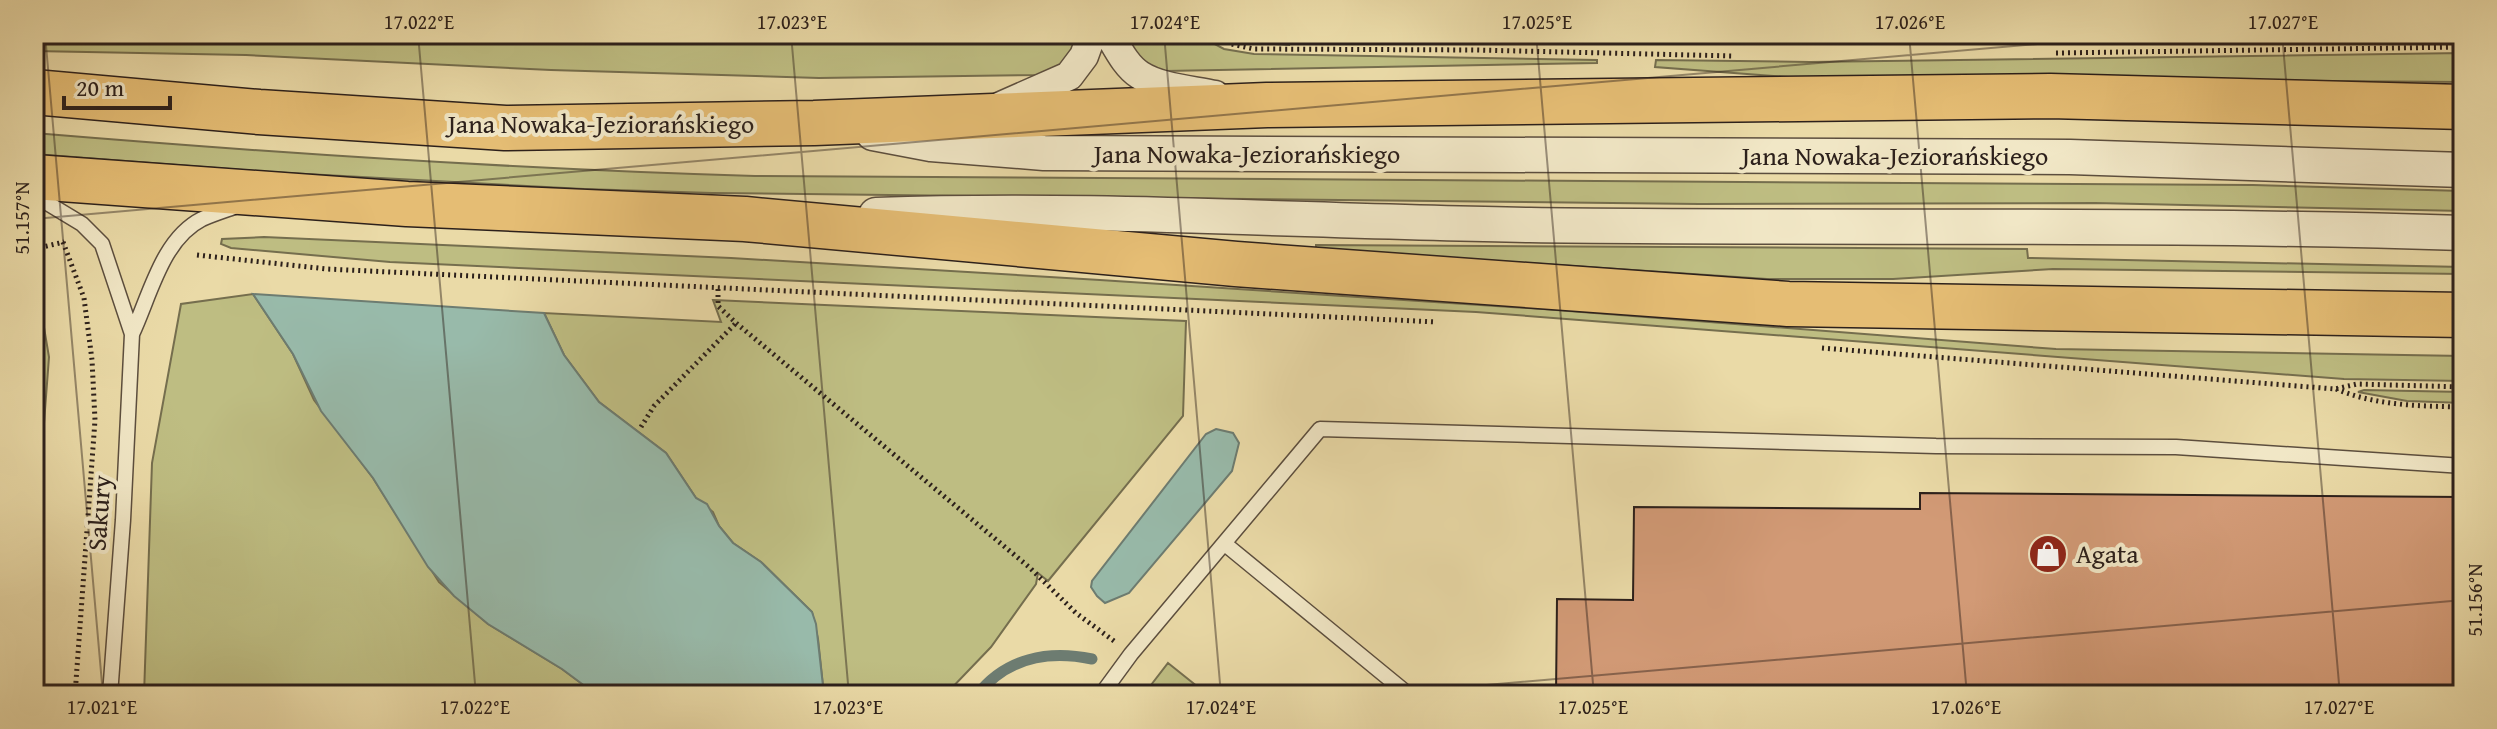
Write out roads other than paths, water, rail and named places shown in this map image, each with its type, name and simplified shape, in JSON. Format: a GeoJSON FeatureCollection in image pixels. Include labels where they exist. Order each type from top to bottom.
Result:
{"type":"FeatureCollection","features":[{"type":"Feature","properties":{"kind":"main road","name":"Jana Nowaka-Jeziorańskiego"},"geometry":{"type":"LineString","coordinates":[[34,92],[259,112],[505,128],[819,123]]}},
{"type":"Feature","properties":{"kind":"main road"},"geometry":{"type":"LineString","coordinates":[[819,123],[1267,105],[2050,96],[2463,107]]}},
{"type":"Feature","properties":{"kind":"main road"},"geometry":{"type":"LineString","coordinates":[[34,177],[407,204],[745,219],[1236,264],[1788,304],[2463,315]]}},
{"type":"Feature","properties":{"kind":"street"},"geometry":{"type":"LineString","coordinates":[[975,116],[1069,76],[1084,56],[1092,34]]}},
{"type":"Feature","properties":{"kind":"street"},"geometry":{"type":"LineString","coordinates":[[1109,34],[1124,59],[1140,75],[1167,84],[1267,105]]}},
{"type":"Feature","properties":{"kind":"street","name":"Jana Nowaka-Jeziorańskiego"},"geometry":{"type":"LineString","coordinates":[[819,123],[931,144],[1044,153],[2070,157],[2463,170]]}},
{"type":"Feature","properties":{"kind":"street"},"geometry":{"type":"LineString","coordinates":[[745,219],[972,211],[1529,225],[2077,225],[2463,233]]}},
{"type":"Feature","properties":{"kind":"lane"},"geometry":{"type":"LineString","coordinates":[[1772,34],[1958,34]]}},
{"type":"Feature","properties":{"kind":"lane","name":"Sakury"},"geometry":{"type":"LineString","coordinates":[[34,195],[82,224],[102,244],[132,334]]}},
{"type":"Feature","properties":{"kind":"lane","name":"Sakury"},"geometry":{"type":"LineString","coordinates":[[110,695],[132,334],[168,251],[183,233],[201,219],[270,195]]}},
{"type":"Feature","properties":{"kind":"lane"},"geometry":{"type":"LineString","coordinates":[[1101,695],[1131,654],[1320,429],[1936,446],[2176,447],[2463,466]]}},
{"type":"Feature","properties":{"kind":"lane"},"geometry":{"type":"LineString","coordinates":[[1225,544],[1409,695]]}},
{"type":"Feature","properties":{"kind":"waterway"},"geometry":{"type":"LineString","coordinates":[[977,695],[1001,672],[1029,660],[1060,656],[1092,659]]}},
{"type":"Feature","properties":{"kind":"place","name":"Agata"},"geometry":{"type":"Point","coordinates":[2048,554]}}]}
